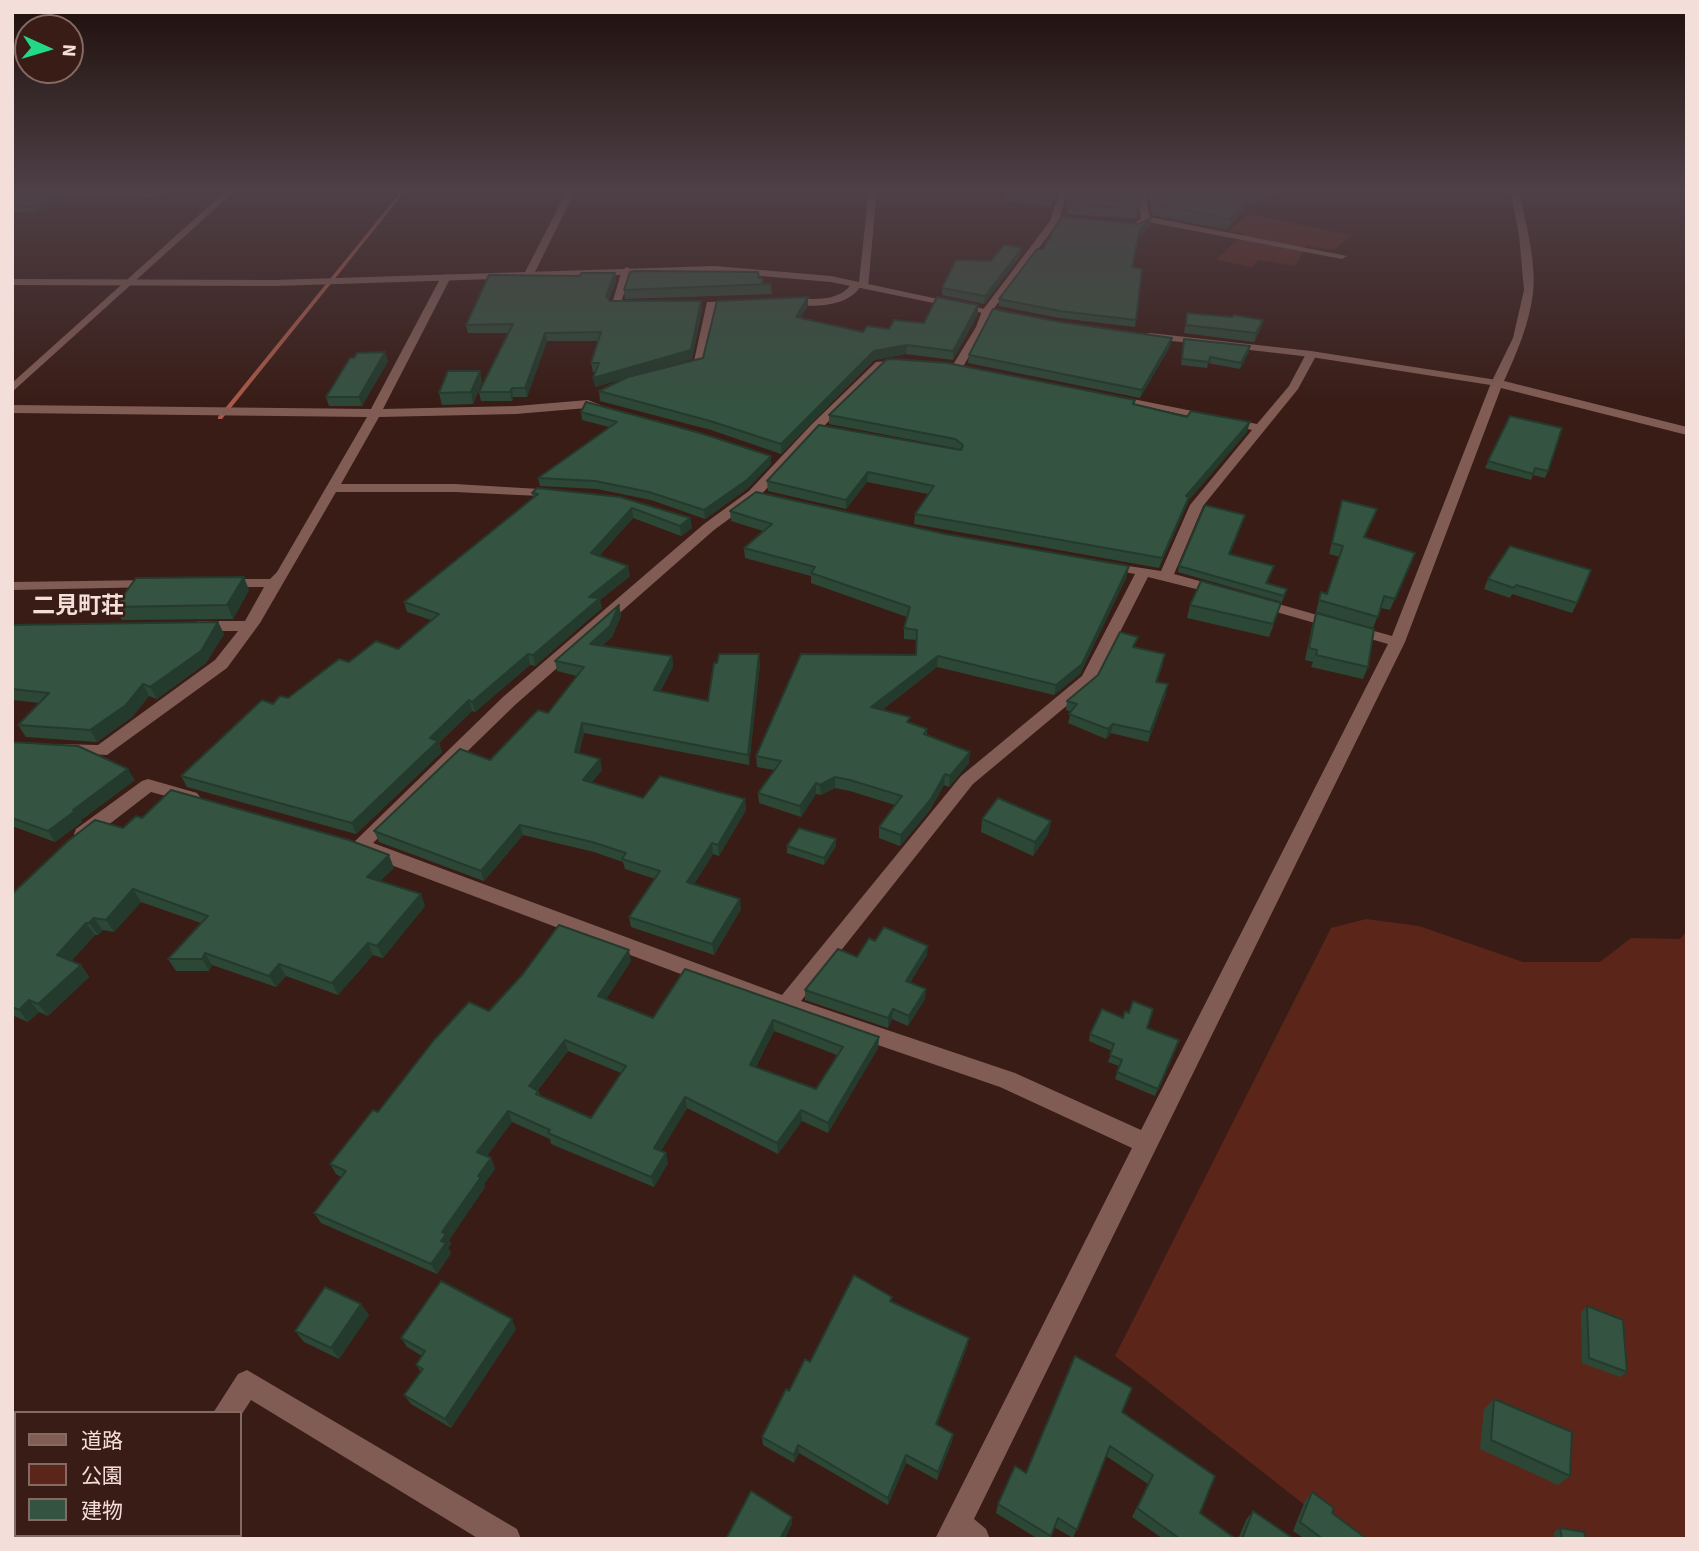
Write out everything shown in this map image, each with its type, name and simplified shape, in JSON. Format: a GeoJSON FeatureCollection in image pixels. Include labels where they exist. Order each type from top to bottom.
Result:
{"type":"FeatureCollection","features":[{"type":"Feature","properties":{"kind":"street"},"geometry":{"type":"LineString","coordinates":[[12,389],[151,261]]}},
{"type":"Feature","properties":{"kind":"street"},"geometry":{"type":"LineString","coordinates":[[529,274],[535,261]]}},
{"type":"Feature","properties":{"kind":"street"},"geometry":{"type":"LineString","coordinates":[[774,303],[843,298],[861,285],[864,261]]}},
{"type":"Feature","properties":{"kind":"street"},"geometry":{"type":"LineString","coordinates":[[957,368],[981,327],[987,311],[1023,261]]}},
{"type":"Feature","properties":{"kind":"street"},"geometry":{"type":"LineString","coordinates":[[960,1534],[1147,1144],[1396,642],[1497,383],[1518,338],[1529,290],[1526,261]]}},
{"type":"Feature","properties":{"kind":"street"},"geometry":{"type":"LineString","coordinates":[[12,282],[274,283],[626,271],[749,271],[861,285],[1021,318]]}},
{"type":"Feature","properties":{"kind":"street"},"geometry":{"type":"LineString","coordinates":[[626,271],[615,305],[643,305]]}},
{"type":"Feature","properties":{"kind":"street"},"geometry":{"type":"LineString","coordinates":[[50,747],[101,751],[221,664],[250,626],[274,583],[283,574],[375,413],[446,277]]}},
{"type":"Feature","properties":{"kind":"street"},"geometry":{"type":"LineString","coordinates":[[697,304],[756,304]]}},
{"type":"Feature","properties":{"kind":"street"},"geometry":{"type":"LineString","coordinates":[[671,369],[699,363],[711,304]]}},
{"type":"Feature","properties":{"kind":"street"},"geometry":{"type":"LineString","coordinates":[[1132,333],[1311,354],[1497,383],[1687,430]]}},
{"type":"Feature","properties":{"kind":"street"},"geometry":{"type":"LineString","coordinates":[[1166,576],[1198,505],[1294,387],[1311,354]]}},
{"type":"Feature","properties":{"kind":"street"},"geometry":{"type":"LineString","coordinates":[[921,363],[892,361],[880,364],[821,429],[778,460],[761,496],[703,525],[353,844],[786,1004],[1007,1080],[1147,1144]]}},
{"type":"Feature","properties":{"kind":"street"},"geometry":{"type":"LineString","coordinates":[[588,404],[595,393]]}},
{"type":"Feature","properties":{"kind":"street"},"geometry":{"type":"LineString","coordinates":[[1098,393],[1261,429]]}},
{"type":"Feature","properties":{"kind":"street"},"geometry":{"type":"LineString","coordinates":[[12,409],[375,413],[516,410],[588,404],[614,411]]}},
{"type":"Feature","properties":{"kind":"street"},"geometry":{"type":"LineString","coordinates":[[332,488],[455,488],[575,495]]}},
{"type":"Feature","properties":{"kind":"street"},"geometry":{"type":"LineString","coordinates":[[1092,563],[1166,576],[1396,642]]}},
{"type":"Feature","properties":{"kind":"street"},"geometry":{"type":"LineString","coordinates":[[786,1004],[967,780],[1088,679],[1144,571]]}},
{"type":"Feature","properties":{"kind":"street"},"geometry":{"type":"LineString","coordinates":[[206,584],[274,583]]}},
{"type":"Feature","properties":{"kind":"street"},"geometry":{"type":"LineString","coordinates":[[12,586],[166,584]]}},
{"type":"Feature","properties":{"kind":"street"},"geometry":{"type":"LineString","coordinates":[[12,603],[30,586]]}},
{"type":"Feature","properties":{"kind":"street"},"geometry":{"type":"LineString","coordinates":[[180,627],[250,626]]}},
{"type":"Feature","properties":{"kind":"street"},"geometry":{"type":"LineString","coordinates":[[67,846],[148,785],[214,804]]}},
{"type":"Feature","properties":{"kind":"street"},"geometry":{"type":"LineString","coordinates":[[227,1411],[247,1383],[508,1539]]}},
{"type":"Feature","properties":{"kind":"green space"},"geometry":{"type":"Polygon","coordinates":[[[1223,261],[1257,261],[1252,267],[1223,261]]]}},
{"type":"Feature","properties":{"kind":"green space"},"geometry":{"type":"Polygon","coordinates":[[[1267,261],[1298,261],[1295,266],[1267,261]]]}},
{"type":"Feature","properties":{"kind":"green space"},"geometry":{"type":"Polygon","coordinates":[[[1366,919],[1419,926],[1523,962],[1600,962],[1631,938],[1680,939],[1687,931],[1687,1539],[1348,1539],[1115,1356],[1331,928],[1366,919]]]}},
{"type":"Feature","properties":{"kind":"building"},"geometry":{"type":"Polygon","coordinates":[[[955,261],[1012,261],[985,296],[942,288],[955,261]]]}},
{"type":"Feature","properties":{"kind":"building"},"geometry":{"type":"Polygon","coordinates":[[[1028,261],[1133,261],[1132,267],[1142,269],[1136,320],[1060,311],[999,299],[1028,261]]]}},
{"type":"Feature","properties":{"kind":"building"},"geometry":{"type":"Polygon","coordinates":[[[630,272],[758,272],[759,278],[763,278],[762,284],[771,284],[624,290],[630,272]]]}},
{"type":"Feature","properties":{"kind":"building"},"geometry":{"type":"Polygon","coordinates":[[[582,273],[615,273],[606,296],[610,301],[701,301],[691,350],[593,378],[599,363],[591,363],[601,332],[545,333],[525,388],[512,388],[510,392],[479,392],[513,324],[466,325],[489,275],[579,276],[582,273]]]}},
{"type":"Feature","properties":{"kind":"building"},"geometry":{"type":"Polygon","coordinates":[[[808,297],[796,317],[863,332],[867,326],[889,329],[894,320],[924,323],[937,297],[978,305],[953,351],[907,345],[874,351],[781,444],[710,421],[599,391],[628,377],[703,358],[717,301],[808,297]]]}},
{"type":"Feature","properties":{"kind":"building"},"geometry":{"type":"Polygon","coordinates":[[[993,309],[1060,322],[1172,338],[1142,390],[969,355],[993,309]]]}},
{"type":"Feature","properties":{"kind":"building"},"geometry":{"type":"Polygon","coordinates":[[[1187,313],[1234,315],[1263,320],[1256,333],[1186,325],[1187,313]]]}},
{"type":"Feature","properties":{"kind":"building"},"geometry":{"type":"Polygon","coordinates":[[[1184,339],[1250,346],[1241,363],[1210,357],[1209,362],[1182,359],[1184,339]]]}},
{"type":"Feature","properties":{"kind":"building"},"geometry":{"type":"Polygon","coordinates":[[[385,352],[359,397],[326,397],[350,358],[354,358],[357,353],[385,352]]]}},
{"type":"Feature","properties":{"kind":"building"},"geometry":{"type":"Polygon","coordinates":[[[886,360],[947,363],[1135,400],[1133,404],[1187,417],[1191,411],[1250,422],[1186,496],[1189,497],[1162,558],[915,514],[934,486],[868,472],[846,500],[767,481],[819,425],[961,450],[963,445],[955,439],[829,415],[886,360]]]}},
{"type":"Feature","properties":{"kind":"building"},"geometry":{"type":"Polygon","coordinates":[[[448,371],[480,371],[471,392],[439,393],[448,371]]]}},
{"type":"Feature","properties":{"kind":"building"},"geometry":{"type":"Polygon","coordinates":[[[586,402],[700,433],[771,456],[747,480],[704,510],[649,492],[595,481],[538,478],[617,422],[581,412],[586,402]]]}},
{"type":"Feature","properties":{"kind":"building"},"geometry":{"type":"Polygon","coordinates":[[[1510,416],[1562,428],[1548,471],[1535,468],[1533,474],[1488,461],[1510,416]]]}},
{"type":"Feature","properties":{"kind":"building"},"geometry":{"type":"Polygon","coordinates":[[[537,488],[620,497],[690,518],[680,526],[632,508],[591,553],[628,566],[589,597],[600,598],[533,655],[528,654],[472,702],[469,700],[430,738],[438,741],[352,823],[181,776],[262,700],[273,704],[280,696],[288,698],[339,659],[349,662],[376,641],[398,649],[439,614],[404,602],[538,494],[532,493],[537,488]]]}},
{"type":"Feature","properties":{"kind":"building"},"geometry":{"type":"Polygon","coordinates":[[[756,492],[945,534],[1129,566],[1082,664],[1056,685],[938,656],[871,707],[910,717],[907,722],[927,729],[924,734],[970,752],[950,776],[945,774],[931,799],[901,835],[879,827],[902,796],[850,780],[835,777],[820,785],[816,783],[800,806],[758,793],[781,761],[756,756],[801,654],[916,655],[917,630],[904,628],[910,607],[811,573],[815,567],[744,548],[772,524],[730,511],[756,492]]]}},
{"type":"Feature","properties":{"kind":"building"},"geometry":{"type":"Polygon","coordinates":[[[1342,500],[1377,509],[1364,537],[1415,553],[1395,599],[1384,596],[1378,617],[1319,600],[1321,592],[1327,594],[1343,546],[1332,543],[1342,500]]]}},
{"type":"Feature","properties":{"kind":"building"},"geometry":{"type":"Polygon","coordinates":[[[1205,505],[1245,515],[1229,554],[1274,566],[1266,583],[1287,589],[1284,596],[1179,566],[1205,505]]]}},
{"type":"Feature","properties":{"kind":"building"},"geometry":{"type":"Polygon","coordinates":[[[1510,546],[1591,570],[1577,603],[1488,579],[1510,546]]]}},
{"type":"Feature","properties":{"kind":"building"},"geometry":{"type":"Polygon","coordinates":[[[244,577],[227,605],[115,607],[136,578],[244,577]]]}},
{"type":"Feature","properties":{"kind":"building"},"geometry":{"type":"Polygon","coordinates":[[[1201,581],[1281,603],[1273,624],[1190,605],[1201,581]]]}},
{"type":"Feature","properties":{"kind":"building"},"geometry":{"type":"Polygon","coordinates":[[[619,605],[610,626],[590,644],[672,656],[654,690],[708,701],[714,663],[717,663],[719,654],[759,654],[748,755],[582,723],[575,752],[600,759],[583,780],[643,798],[660,776],[745,799],[718,845],[712,843],[687,882],[740,899],[712,944],[629,917],[660,871],[622,859],[626,853],[520,825],[481,871],[374,831],[460,749],[490,760],[538,710],[548,713],[584,667],[555,661],[619,605]]]}},
{"type":"Feature","properties":{"kind":"building"},"geometry":{"type":"Polygon","coordinates":[[[1316,613],[1374,629],[1368,667],[1316,655],[1317,650],[1309,648],[1316,613]]]}},
{"type":"Feature","properties":{"kind":"building"},"geometry":{"type":"Polygon","coordinates":[[[218,622],[201,651],[150,687],[143,684],[126,705],[90,730],[18,725],[49,693],[12,689],[12,625],[218,622]]]}},
{"type":"Feature","properties":{"kind":"building"},"geometry":{"type":"Polygon","coordinates":[[[1120,632],[1138,637],[1133,647],[1165,654],[1156,682],[1168,684],[1150,732],[1113,724],[1108,729],[1069,714],[1077,704],[1067,701],[1098,675],[1120,632]]]}},
{"type":"Feature","properties":{"kind":"building"},"geometry":{"type":"Polygon","coordinates":[[[12,742],[78,746],[128,769],[48,831],[12,818],[12,742]]]}},
{"type":"Feature","properties":{"kind":"building"},"geometry":{"type":"Polygon","coordinates":[[[171,790],[349,840],[389,855],[367,877],[421,894],[377,946],[368,943],[332,983],[279,964],[269,976],[205,953],[202,959],[168,959],[208,916],[133,889],[106,920],[94,918],[86,923],[57,955],[81,965],[38,1004],[29,1000],[19,1010],[12,1007],[12,894],[68,841],[95,820],[123,828],[136,816],[142,818],[171,790]]]}},
{"type":"Feature","properties":{"kind":"building"},"geometry":{"type":"Polygon","coordinates":[[[998,798],[1051,821],[1035,842],[982,819],[998,798]]]}},
{"type":"Feature","properties":{"kind":"building"},"geometry":{"type":"Polygon","coordinates":[[[799,828],[836,839],[824,858],[787,846],[799,828]]]}},
{"type":"Feature","properties":{"kind":"building"},"geometry":{"type":"Polygon","coordinates":[[[559,925],[629,950],[598,996],[653,1018],[685,969],[879,1037],[828,1123],[801,1110],[777,1143],[685,1097],[654,1148],[666,1153],[651,1177],[548,1133],[550,1130],[508,1111],[477,1152],[491,1158],[478,1176],[481,1177],[442,1232],[446,1234],[441,1241],[446,1243],[431,1264],[314,1213],[346,1171],[330,1164],[373,1110],[378,1112],[434,1040],[469,1002],[489,1011],[523,974],[559,925]],[[773,1020],[750,1065],[816,1089],[843,1047],[773,1020]],[[565,1040],[529,1086],[538,1091],[536,1094],[591,1118],[626,1066],[565,1040]]]}},
{"type":"Feature","properties":{"kind":"building"},"geometry":{"type":"Polygon","coordinates":[[[884,927],[928,946],[906,981],[926,989],[909,1016],[893,1009],[888,1018],[805,990],[838,949],[857,957],[869,938],[875,941],[884,927]]]}},
{"type":"Feature","properties":{"kind":"building"},"geometry":{"type":"Polygon","coordinates":[[[1133,1001],[1153,1009],[1147,1028],[1179,1040],[1158,1089],[1117,1072],[1122,1060],[1110,1055],[1114,1044],[1090,1034],[1102,1009],[1123,1018],[1125,1011],[1129,1013],[1133,1001]]]}},
{"type":"Feature","properties":{"kind":"building"},"geometry":{"type":"Polygon","coordinates":[[[854,1275],[892,1297],[890,1301],[969,1338],[936,1424],[953,1434],[938,1472],[906,1455],[888,1498],[798,1445],[794,1455],[762,1437],[786,1389],[789,1391],[805,1359],[810,1362],[854,1275]]]}},
{"type":"Feature","properties":{"kind":"building"},"geometry":{"type":"Polygon","coordinates":[[[441,1281],[512,1319],[445,1419],[404,1395],[423,1369],[416,1365],[425,1351],[401,1338],[441,1281]]]}},
{"type":"Feature","properties":{"kind":"building"},"geometry":{"type":"Polygon","coordinates":[[[325,1287],[361,1304],[331,1348],[295,1331],[325,1287]]]}},
{"type":"Feature","properties":{"kind":"building"},"geometry":{"type":"Polygon","coordinates":[[[1587,1306],[1623,1320],[1627,1372],[1589,1358],[1587,1306]]]}},
{"type":"Feature","properties":{"kind":"building"},"geometry":{"type":"Polygon","coordinates":[[[1075,1356],[1132,1388],[1122,1412],[1215,1476],[1200,1513],[1236,1539],[1180,1539],[1137,1508],[1153,1475],[1110,1446],[1077,1530],[1058,1518],[1051,1536],[998,1504],[1015,1466],[1026,1473],[1075,1356]]]}},
{"type":"Feature","properties":{"kind":"building"},"geometry":{"type":"Polygon","coordinates":[[[1494,1399],[1572,1432],[1570,1476],[1491,1440],[1494,1399]]]}},
{"type":"Feature","properties":{"kind":"building"},"geometry":{"type":"Polygon","coordinates":[[[751,1491],[792,1517],[780,1539],[726,1539],[751,1491]]]}},
{"type":"Feature","properties":{"kind":"building"},"geometry":{"type":"Polygon","coordinates":[[[1312,1492],[1334,1508],[1332,1513],[1367,1539],[1323,1539],[1300,1522],[1312,1492]]]}},
{"type":"Feature","properties":{"kind":"building"},"geometry":{"type":"Polygon","coordinates":[[[1253,1511],[1294,1539],[1242,1539],[1253,1511]]]}},
{"type":"Feature","properties":{"kind":"building"},"geometry":{"type":"Polygon","coordinates":[[[1560,1528],[1584,1532],[1586,1539],[1562,1539],[1560,1528]]]}},
{"type":"Feature","properties":{"kind":"waterway"},"geometry":{"type":"LineString","coordinates":[[220,418],[347,261]]}},
{"type":"Feature","properties":{"kind":"district","name":"二見町荘"},"geometry":{"type":"Point","coordinates":[78,608]}}]}
